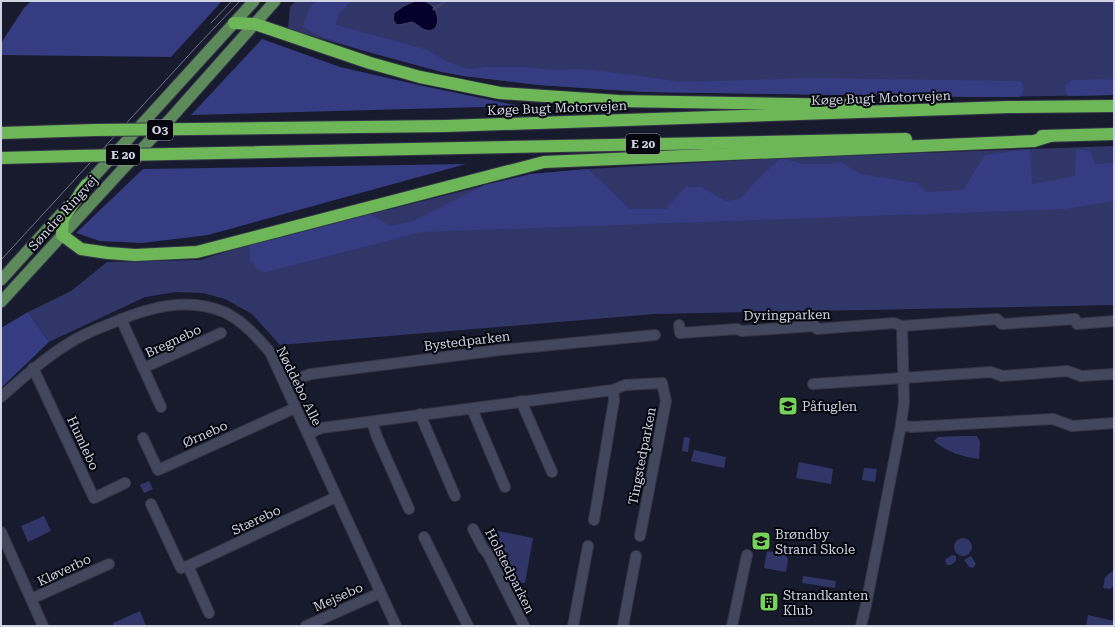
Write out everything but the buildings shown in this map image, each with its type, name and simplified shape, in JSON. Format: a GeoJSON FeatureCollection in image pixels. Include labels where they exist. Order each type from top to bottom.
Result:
{"type":"FeatureCollection","features":[{"type":"Feature","properties":{"kind":"highway"},"geometry":{"type":"LineString","coordinates":[[234,23],[255,24],[370,63],[420,77],[500,94],[619,101],[1009,107]]}},
{"type":"Feature","properties":{"kind":"highway","name":"Køge Bugt Motorvejen"},"geometry":{"type":"LineString","coordinates":[[1,134],[95,130],[445,126],[1009,107],[1114,106]]}},
{"type":"Feature","properties":{"kind":"highway","name":"E 20"},"geometry":{"type":"LineString","coordinates":[[1,158],[1114,134]]}},
{"type":"Feature","properties":{"kind":"highway"},"geometry":{"type":"LineString","coordinates":[[86,185],[63,219],[62,235],[81,249],[135,255],[196,252],[544,162],[1034,141],[1050,136]]}},
{"type":"Feature","properties":{"kind":"main road","name":"Søndre Ringvej"},"geometry":{"type":"LineString","coordinates":[[1,280],[254,1]]}},
{"type":"Feature","properties":{"kind":"main road","name":"Søndre Ringvej"},"geometry":{"type":"LineString","coordinates":[[1,302],[171,118],[275,1]]}},
{"type":"Feature","properties":{"kind":"street","name":"Nøddebo Alle"},"geometry":{"type":"LineString","coordinates":[[1,397],[33,368],[76,339],[121,319],[152,308],[188,304],[204,306],[223,312],[241,322],[270,352],[396,626]]}},
{"type":"Feature","properties":{"kind":"street","name":"Bregnebo"},"geometry":{"type":"LineString","coordinates":[[121,319],[161,407]]}},
{"type":"Feature","properties":{"kind":"street","name":"Dyringparken"},"geometry":{"type":"LineString","coordinates":[[679,325],[680,333],[737,328],[742,331],[815,326],[817,329],[894,323],[902,326],[998,319],[1002,324],[1075,319],[1077,324],[1114,321]]}},
{"type":"Feature","properties":{"kind":"street"},"geometry":{"type":"LineString","coordinates":[[861,626],[901,425],[904,402],[902,326]]}},
{"type":"Feature","properties":{"kind":"street","name":"Bregnebo"},"geometry":{"type":"LineString","coordinates":[[143,368],[214,333]]}},
{"type":"Feature","properties":{"kind":"street","name":"Bystedparken"},"geometry":{"type":"LineString","coordinates":[[285,383],[311,374],[500,350],[655,335]]}},
{"type":"Feature","properties":{"kind":"street","name":"Humlebo"},"geometry":{"type":"LineString","coordinates":[[33,368],[94,498],[125,483]]}},
{"type":"Feature","properties":{"kind":"street"},"geometry":{"type":"LineString","coordinates":[[813,384],[991,372],[1002,376],[1067,371],[1080,376],[1114,374]]}},
{"type":"Feature","properties":{"kind":"street","name":"Tingstedparken"},"geometry":{"type":"LineString","coordinates":[[308,434],[321,428],[613,390],[626,385],[662,383],[666,401],[640,536]]}},
{"type":"Feature","properties":{"kind":"street"},"geometry":{"type":"LineString","coordinates":[[594,520],[614,400],[613,390]]}},
{"type":"Feature","properties":{"kind":"street"},"geometry":{"type":"LineString","coordinates":[[521,401],[552,472]]}},
{"type":"Feature","properties":{"kind":"street","name":"Ørnebo"},"geometry":{"type":"LineString","coordinates":[[143,438],[158,470],[295,408]]}},
{"type":"Feature","properties":{"kind":"street"},"geometry":{"type":"LineString","coordinates":[[472,409],[505,488]]}},
{"type":"Feature","properties":{"kind":"street"},"geometry":{"type":"LineString","coordinates":[[420,414],[455,496]]}},
{"type":"Feature","properties":{"kind":"street"},"geometry":{"type":"LineString","coordinates":[[901,425],[912,427],[1053,419],[1072,426],[1114,423]]}},
{"type":"Feature","properties":{"kind":"street"},"geometry":{"type":"LineString","coordinates":[[372,422],[376,437],[409,509]]}},
{"type":"Feature","properties":{"kind":"street","name":"Stærebo"},"geometry":{"type":"LineString","coordinates":[[188,566],[336,497]]}},
{"type":"Feature","properties":{"kind":"street"},"geometry":{"type":"LineString","coordinates":[[151,504],[181,568],[188,566],[209,613]]}},
{"type":"Feature","properties":{"kind":"street","name":"Holstedparken"},"geometry":{"type":"LineString","coordinates":[[473,529],[483,548],[488,554],[524,626]]}},
{"type":"Feature","properties":{"kind":"street","name":"Kløverbo"},"geometry":{"type":"LineString","coordinates":[[1,532],[43,626]]}},
{"type":"Feature","properties":{"kind":"street"},"geometry":{"type":"LineString","coordinates":[[424,537],[468,626]]}},
{"type":"Feature","properties":{"kind":"street"},"geometry":{"type":"LineString","coordinates":[[573,626],[588,546]]}},
{"type":"Feature","properties":{"kind":"street"},"geometry":{"type":"LineString","coordinates":[[732,626],[747,554]]}},
{"type":"Feature","properties":{"kind":"street"},"geometry":{"type":"LineString","coordinates":[[623,626],[636,556]]}},
{"type":"Feature","properties":{"kind":"street","name":"Kløverbo"},"geometry":{"type":"LineString","coordinates":[[31,599],[109,564]]}},
{"type":"Feature","properties":{"kind":"street","name":"Mejsebo"},"geometry":{"type":"LineString","coordinates":[[306,626],[380,593]]}},
{"type":"Feature","properties":{"kind":"street"},"geometry":{"type":"LineString","coordinates":[[864,626],[865,610]]}},
{"type":"Feature","properties":{"kind":"shaded area"},"geometry":{"type":"Polygon","coordinates":[[[31,1],[222,1],[171,57],[1,55],[1,43],[24,8],[31,1]]]}},
{"type":"Feature","properties":{"kind":"shaded area"},"geometry":{"type":"Polygon","coordinates":[[[296,1],[1114,1],[1114,95],[976,97],[644,92],[539,85],[442,72],[288,29],[290,7],[296,1]]]}},
{"type":"Feature","properties":{"kind":"shaded area"},"geometry":{"type":"Polygon","coordinates":[[[316,1],[351,1],[339,14],[336,25],[428,50],[447,62],[468,69],[487,67],[526,67],[553,70],[582,69],[680,82],[808,78],[1021,81],[1024,89],[1020,97],[644,92],[539,85],[464,76],[442,72],[361,50],[315,34],[303,26],[309,9],[316,1]]]}},
{"type":"Feature","properties":{"kind":"shaded area"},"geometry":{"type":"Polygon","coordinates":[[[415,1],[426,2],[432,6],[438,21],[434,29],[423,29],[413,22],[398,25],[394,22],[394,13],[415,1]]]}},
{"type":"Feature","properties":{"kind":"shaded area"},"geometry":{"type":"Polygon","coordinates":[[[262,39],[340,67],[520,106],[191,115],[262,39]]]}},
{"type":"Feature","properties":{"kind":"shaded area"},"geometry":{"type":"Polygon","coordinates":[[[1114,79],[1114,95],[1068,96],[1065,91],[1066,84],[1073,80],[1114,79]]]}},
{"type":"Feature","properties":{"kind":"shaded area"},"geometry":{"type":"Polygon","coordinates":[[[1114,146],[1114,305],[655,314],[280,345],[252,314],[225,299],[203,293],[176,292],[145,297],[49,342],[28,312],[71,291],[107,262],[200,260],[250,244],[531,174],[588,169],[781,158],[1114,146]]]}},
{"type":"Feature","properties":{"kind":"shaded area"},"geometry":{"type":"Polygon","coordinates":[[[1030,149],[1032,184],[1075,176],[1076,149],[1090,151],[1095,164],[1114,163],[1114,201],[1064,209],[421,232],[263,273],[250,262],[250,244],[369,213],[390,226],[413,221],[484,185],[531,174],[588,169],[630,209],[666,209],[685,187],[701,187],[726,201],[740,199],[756,181],[781,158],[803,164],[827,164],[841,162],[860,174],[917,183],[926,192],[963,190],[985,155],[1030,149]]]}},
{"type":"Feature","properties":{"kind":"shaded area"},"geometry":{"type":"Polygon","coordinates":[[[466,164],[208,235],[142,243],[100,241],[76,233],[143,169],[466,164]]]}},
{"type":"Feature","properties":{"kind":"shaded area"},"geometry":{"type":"Polygon","coordinates":[[[28,312],[49,342],[1,388],[1,328],[28,312]]]}},
{"type":"Feature","properties":{"kind":"shaded area"},"geometry":{"type":"Polygon","coordinates":[[[977,436],[980,442],[979,459],[955,453],[934,441],[938,437],[977,436]]]}},
{"type":"Feature","properties":{"kind":"shaded area"},"geometry":{"type":"Polygon","coordinates":[[[684,437],[690,438],[688,452],[682,451],[684,437]]]}},
{"type":"Feature","properties":{"kind":"shaded area"},"geometry":{"type":"Polygon","coordinates":[[[694,450],[726,457],[724,468],[691,461],[694,450]]]}},
{"type":"Feature","properties":{"kind":"shaded area"},"geometry":{"type":"Polygon","coordinates":[[[799,462],[833,469],[831,484],[796,478],[799,462]]]}},
{"type":"Feature","properties":{"kind":"shaded area"},"geometry":{"type":"Polygon","coordinates":[[[864,468],[877,469],[875,482],[862,480],[864,468]]]}},
{"type":"Feature","properties":{"kind":"shaded area"},"geometry":{"type":"Polygon","coordinates":[[[149,481],[153,489],[144,493],[140,485],[149,481]]]}},
{"type":"Feature","properties":{"kind":"shaded area"},"geometry":{"type":"Polygon","coordinates":[[[44,516],[51,531],[28,542],[21,526],[44,516]]]}},
{"type":"Feature","properties":{"kind":"shaded area"},"geometry":{"type":"Polygon","coordinates":[[[493,530],[533,538],[525,583],[515,582],[493,530]]]}},
{"type":"Feature","properties":{"kind":"shaded area"},"geometry":{"type":"Polygon","coordinates":[[[963,538],[969,541],[972,547],[969,553],[963,556],[957,553],[954,547],[957,541],[963,538]]]}},
{"type":"Feature","properties":{"kind":"shaded area"},"geometry":{"type":"Polygon","coordinates":[[[767,551],[785,554],[788,559],[786,572],[764,568],[767,551]]]}},
{"type":"Feature","properties":{"kind":"shaded area"},"geometry":{"type":"Polygon","coordinates":[[[952,555],[956,556],[956,561],[951,565],[947,565],[945,561],[946,559],[952,555]]]}},
{"type":"Feature","properties":{"kind":"shaded area"},"geometry":{"type":"Polygon","coordinates":[[[971,556],[976,564],[973,568],[969,567],[964,560],[971,556]]]}},
{"type":"Feature","properties":{"kind":"shaded area"},"geometry":{"type":"Polygon","coordinates":[[[1114,570],[1114,586],[1110,589],[1103,588],[1105,577],[1114,570]]]}},
{"type":"Feature","properties":{"kind":"shaded area"},"geometry":{"type":"Polygon","coordinates":[[[803,576],[836,581],[835,588],[802,583],[803,576]]]}},
{"type":"Feature","properties":{"kind":"shaded area"},"geometry":{"type":"Polygon","coordinates":[[[140,611],[146,626],[114,626],[113,623],[140,611]]]}},
{"type":"Feature","properties":{"kind":"shaded area"},"geometry":{"type":"Polygon","coordinates":[[[1088,615],[1114,621],[1114,626],[1086,626],[1088,615]]]}},
{"type":"Feature","properties":{"kind":"waterway"},"geometry":{"type":"LineString","coordinates":[[434,9],[445,1]]}},
{"type":"Feature","properties":{"kind":"tram line"},"geometry":{"type":"LineString","coordinates":[[211,23],[232,1]]}},
{"type":"Feature","properties":{"kind":"tram line"},"geometry":{"type":"LineString","coordinates":[[1,260],[240,1]]}},
{"type":"Feature","properties":{"kind":"place","name":"Påfuglen"},"geometry":{"type":"Point","coordinates":[788,406]}},
{"type":"Feature","properties":{"kind":"place","name":"Brøndby Strand Skole"},"geometry":{"type":"Point","coordinates":[761,541]}},
{"type":"Feature","properties":{"kind":"place","name":"Strandkanten Klub"},"geometry":{"type":"Point","coordinates":[769,602]}}]}
